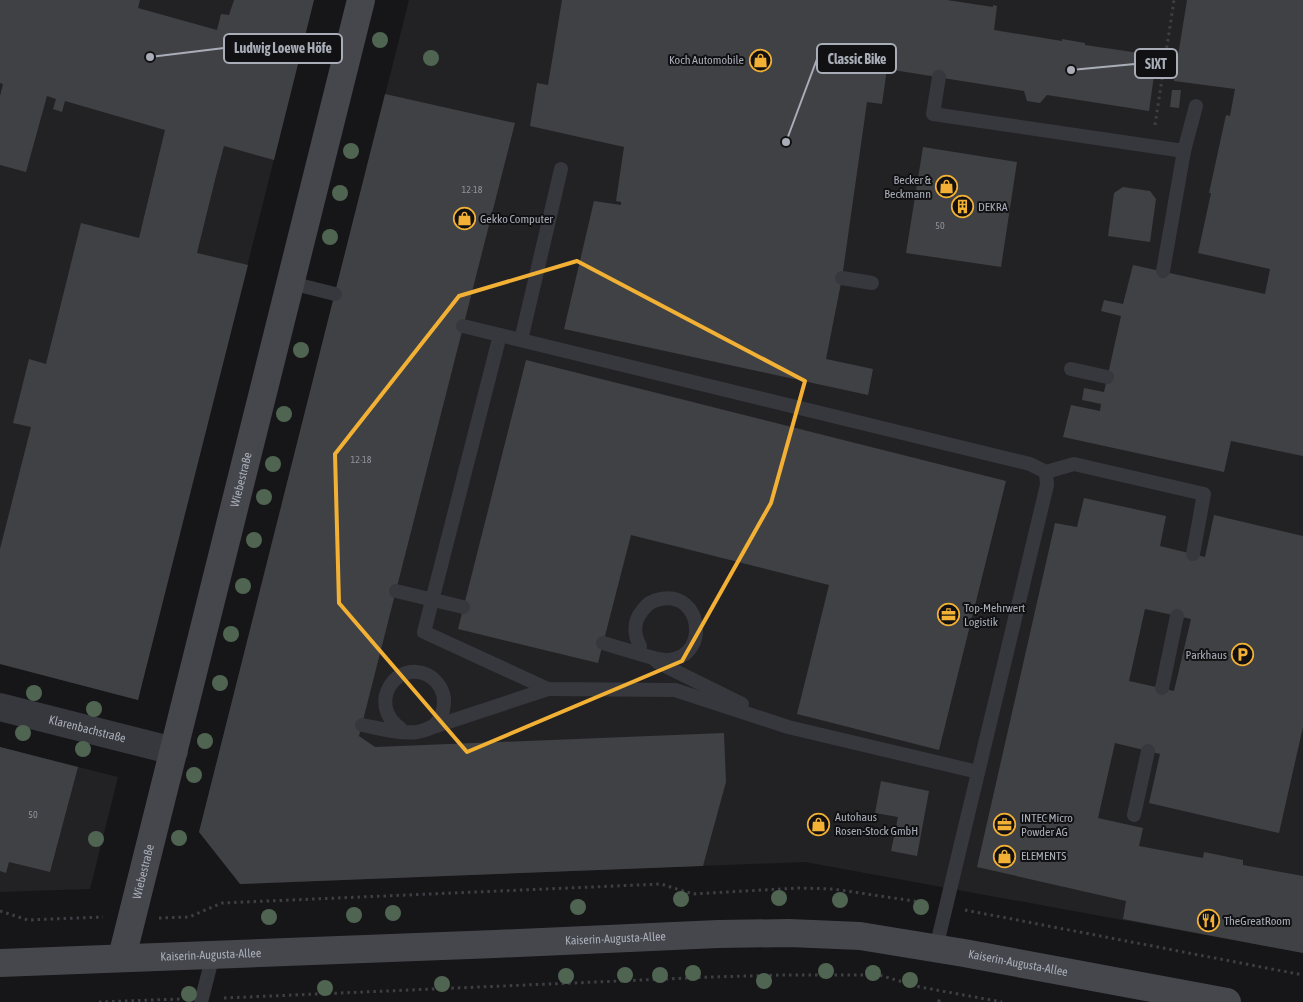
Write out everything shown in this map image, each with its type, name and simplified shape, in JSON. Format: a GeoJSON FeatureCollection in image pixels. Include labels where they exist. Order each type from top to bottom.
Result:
{"type":"FeatureCollection","features":[{"type":"Feature","properties":{"kind":"main road","name":"Wiebestraße"},"geometry":{"type":"LineString","coordinates":[[122,957],[361,0]]}},
{"type":"Feature","properties":{"kind":"main road","name":"Kaiserin-Augusta-Allee"},"geometry":{"type":"LineString","coordinates":[[0,962],[789,933],[860,936],[936,948],[1227,1002]]}},
{"type":"Feature","properties":{"kind":"street","name":"Klarenbachstraße"},"geometry":{"type":"LineString","coordinates":[[0,707],[174,751]]}},
{"type":"Feature","properties":{"kind":"lane"},"geometry":{"type":"LineString","coordinates":[[939,77],[933,114],[1184,151]]}},
{"type":"Feature","properties":{"kind":"lane"},"geometry":{"type":"LineString","coordinates":[[1163,272],[1184,151],[1196,106]]}},
{"type":"Feature","properties":{"kind":"lane"},"geometry":{"type":"LineString","coordinates":[[521,340],[561,168]]}},
{"type":"Feature","properties":{"kind":"lane"},"geometry":{"type":"LineString","coordinates":[[842,278],[872,283]]}},
{"type":"Feature","properties":{"kind":"lane"},"geometry":{"type":"LineString","coordinates":[[291,283],[335,294]]}},
{"type":"Feature","properties":{"kind":"lane"},"geometry":{"type":"LineString","coordinates":[[463,326],[1030,464],[1046,472],[1074,464],[1204,494],[1193,554]]}},
{"type":"Feature","properties":{"kind":"lane"},"geometry":{"type":"LineString","coordinates":[[500,335],[424,632],[548,689]]}},
{"type":"Feature","properties":{"kind":"lane"},"geometry":{"type":"LineString","coordinates":[[1071,369],[1107,377]]}},
{"type":"Feature","properties":{"kind":"lane"},"geometry":{"type":"LineString","coordinates":[[936,948],[1048,484],[1046,472]]}},
{"type":"Feature","properties":{"kind":"lane"},"geometry":{"type":"LineString","coordinates":[[396,591],[463,607]]}},
{"type":"Feature","properties":{"kind":"lane"},"geometry":{"type":"LineString","coordinates":[[602,643],[662,660],[678,658],[685,654],[696,640],[696,621],[693,614],[684,604],[671,598],[664,598],[644,608],[636,621],[636,634],[640,646],[659,663],[788,727]]}},
{"type":"Feature","properties":{"kind":"lane"},"geometry":{"type":"LineString","coordinates":[[1162,688],[1177,616]]}},
{"type":"Feature","properties":{"kind":"lane"},"geometry":{"type":"LineString","coordinates":[[362,725],[409,733],[424,732],[435,724],[442,713],[444,700],[439,684],[433,678],[424,674],[411,672],[398,677],[392,682],[387,691],[385,704],[390,719],[405,730],[421,731],[548,689],[675,690],[788,727],[978,772]]}},
{"type":"Feature","properties":{"kind":"lane"},"geometry":{"type":"LineString","coordinates":[[1134,814],[1148,751]]}},
{"type":"Feature","properties":{"kind":"lane"},"geometry":{"type":"LineString","coordinates":[[201,1000],[213,955]]}},
{"type":"Feature","properties":{"kind":"path"},"geometry":{"type":"LineString","coordinates":[[1151,146],[1174,0]]}},
{"type":"Feature","properties":{"kind":"path"},"geometry":{"type":"LineString","coordinates":[[0,911],[28,920],[85,918]]}},
{"type":"Feature","properties":{"kind":"path"},"geometry":{"type":"LineString","coordinates":[[99,1002],[201,1000],[720,976],[781,975],[879,975],[920,987],[1002,1002]]}},
{"type":"Feature","properties":{"kind":"highlighted area"},"geometry":{"type":"Polygon","coordinates":[[[577,261],[805,381],[771,503],[682,661],[467,752],[339,603],[335,454],[459,296],[577,261]]]}},
{"type":"Feature","properties":{"kind":"shaded area"},"geometry":{"type":"Polygon","coordinates":[[[0,0],[314,0],[138,700],[0,664],[0,0]]]}},
{"type":"Feature","properties":{"kind":"shaded area"},"geometry":{"type":"Polygon","coordinates":[[[409,0],[1303,0],[1303,953],[805,862],[240,884],[199,832],[409,0]]]}},
{"type":"Feature","properties":{"kind":"shaded area"},"geometry":{"type":"Polygon","coordinates":[[[0,747],[118,777],[90,889],[0,892],[0,747]]]}},
{"type":"Feature","properties":{"kind":"building"},"geometry":{"type":"Polygon","coordinates":[[[0,0],[140,0],[138,8],[217,30],[221,14],[229,15],[234,0],[314,0],[274,160],[224,146],[216,176],[197,253],[248,265],[138,700],[0,664],[0,549],[31,427],[13,423],[29,359],[46,364],[81,223],[139,238],[165,130],[65,101],[62,112],[53,109],[56,99],[47,96],[26,172],[0,165],[0,96],[3,84],[0,83],[0,0]]]}},
{"type":"Feature","properties":{"kind":"building"},"geometry":{"type":"Polygon","coordinates":[[[562,0],[947,0],[997,6],[994,30],[1062,41],[1062,39],[1085,43],[1085,45],[1157,54],[1149,111],[1047,95],[1040,103],[1027,101],[1024,91],[887,69],[882,104],[867,102],[842,278],[826,359],[873,369],[868,395],[564,329],[594,201],[621,205],[621,202],[616,201],[624,147],[530,126],[537,83],[548,85],[562,0]]]}},
{"type":"Feature","properties":{"kind":"building"},"geometry":{"type":"Polygon","coordinates":[[[1187,0],[1303,0],[1303,456],[1231,441],[1224,472],[1063,437],[1071,405],[1100,411],[1101,404],[1082,400],[1084,388],[1104,392],[1121,316],[1101,311],[1104,300],[1123,304],[1133,265],[1265,294],[1270,269],[1198,253],[1226,115],[1230,116],[1235,89],[1174,81],[1187,0]]]}},
{"type":"Feature","properties":{"kind":"building"},"geometry":{"type":"Polygon","coordinates":[[[1172,90],[1181,90],[1179,108],[1170,107],[1172,90]]]}},
{"type":"Feature","properties":{"kind":"building"},"geometry":{"type":"Polygon","coordinates":[[[385,94],[515,123],[359,736],[375,747],[724,733],[726,782],[703,866],[240,884],[199,832],[385,94]]]}},
{"type":"Feature","properties":{"kind":"building","name":"DEKRA"},"geometry":{"type":"Polygon","coordinates":[[[923,147],[1017,162],[1001,267],[906,253],[923,147]]]}},
{"type":"Feature","properties":{"kind":"building"},"geometry":{"type":"Polygon","coordinates":[[[1123,187],[1150,191],[1156,199],[1150,242],[1108,236],[1114,193],[1123,187]]]}},
{"type":"Feature","properties":{"kind":"building"},"geometry":{"type":"Polygon","coordinates":[[[526,360],[1006,481],[939,750],[797,714],[829,585],[631,535],[598,663],[458,629],[526,360]]]}},
{"type":"Feature","properties":{"kind":"building"},"geometry":{"type":"Polygon","coordinates":[[[1084,498],[1166,516],[1160,546],[1205,557],[1214,515],[1303,536],[1303,727],[1279,833],[1149,803],[1160,754],[1115,743],[1098,818],[1143,828],[1139,846],[1203,858],[1204,852],[1243,860],[1243,865],[1303,876],[1303,953],[1123,919],[1126,901],[977,867],[1055,523],[1077,527],[1084,498]],[[1145,609],[1129,681],[1174,691],[1191,619],[1145,609]]]}},
{"type":"Feature","properties":{"kind":"building"},"geometry":{"type":"Polygon","coordinates":[[[0,747],[78,767],[50,872],[9,862],[6,873],[0,871],[0,747]]]}},
{"type":"Feature","properties":{"kind":"building"},"geometry":{"type":"Polygon","coordinates":[[[881,781],[929,791],[917,856],[891,851],[898,817],[875,813],[881,781]]]}},
{"type":"Feature","properties":{"kind":"place","name":"Ludwig Loewe Höfe"},"geometry":{"type":"Point","coordinates":[150,57]}},
{"type":"Feature","properties":{"kind":"place","name":"Koch Automobile"},"geometry":{"type":"Point","coordinates":[760,60]}},
{"type":"Feature","properties":{"kind":"place","name":"SIXT"},"geometry":{"type":"Point","coordinates":[1071,70]}},
{"type":"Feature","properties":{"kind":"place","name":"Classic Bike"},"geometry":{"type":"Point","coordinates":[786,142]}},
{"type":"Feature","properties":{"kind":"place","name":"Becker & Beckmann"},"geometry":{"type":"Point","coordinates":[947,187]}},
{"type":"Feature","properties":{"kind":"place","name":"DEKRA"},"geometry":{"type":"Point","coordinates":[962,207]}},
{"type":"Feature","properties":{"kind":"place","name":"Gekko Computer"},"geometry":{"type":"Point","coordinates":[464,219]}},
{"type":"Feature","properties":{"kind":"place","name":"Top-Mehrwert Logistik"},"geometry":{"type":"Point","coordinates":[948,615]}},
{"type":"Feature","properties":{"kind":"place","name":"Parkhaus"},"geometry":{"type":"Point","coordinates":[1243,655]}},
{"type":"Feature","properties":{"kind":"place","name":"Autohaus Rosen-Stock GmbH"},"geometry":{"type":"Point","coordinates":[819,824]}},
{"type":"Feature","properties":{"kind":"place","name":"INTEC Micro Powder AG"},"geometry":{"type":"Point","coordinates":[1005,825]}},
{"type":"Feature","properties":{"kind":"place","name":"ELEMENTS"},"geometry":{"type":"Point","coordinates":[1005,856]}},
{"type":"Feature","properties":{"kind":"place","name":"TheGreatRoom"},"geometry":{"type":"Point","coordinates":[1208,921]}}]}
